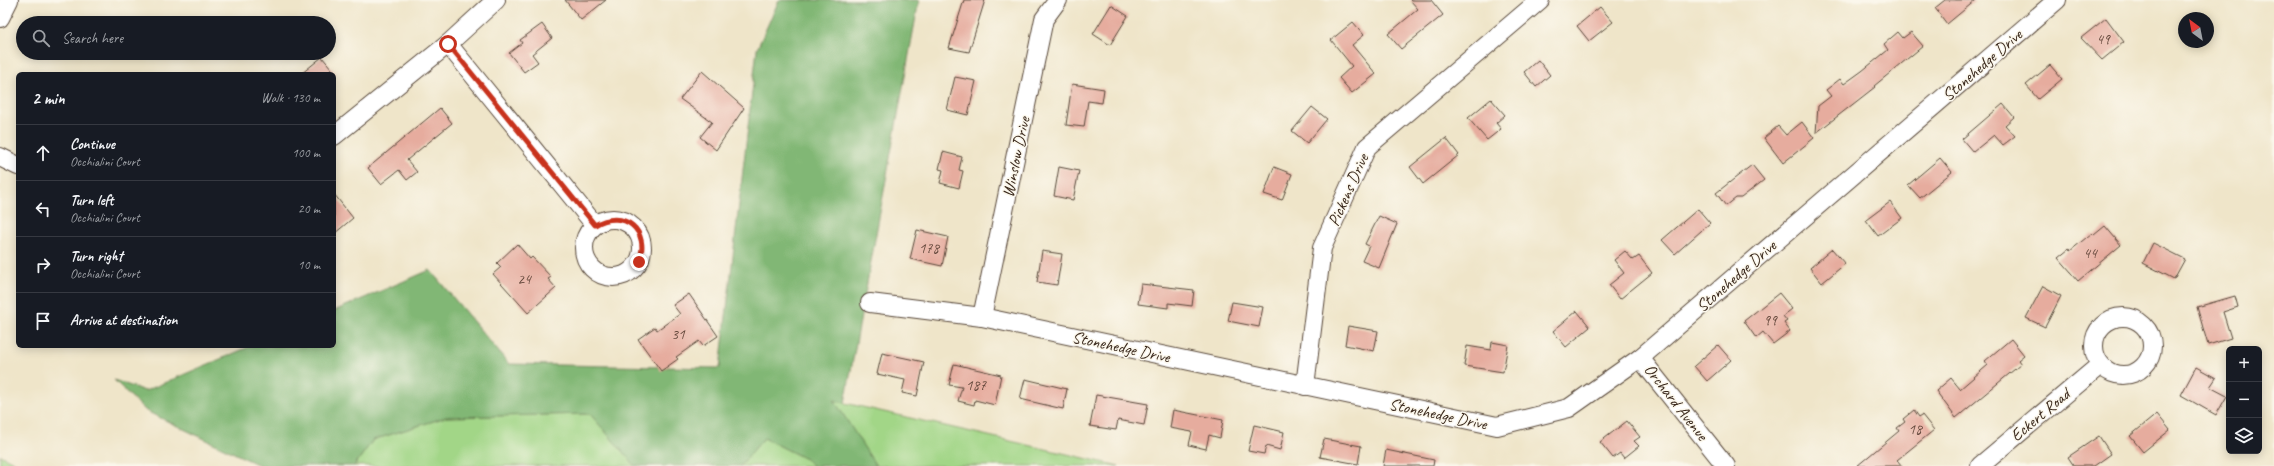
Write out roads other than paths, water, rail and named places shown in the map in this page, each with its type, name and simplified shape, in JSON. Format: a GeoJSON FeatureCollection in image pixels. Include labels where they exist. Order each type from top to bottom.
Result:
{"type":"FeatureCollection","features":[{"type":"Feature","properties":{"kind":"street"},"geometry":{"type":"LineString","coordinates":[[0,18],[9,0]]}},
{"type":"Feature","properties":{"kind":"street"},"geometry":{"type":"LineString","coordinates":[[336,134],[448,44],[496,0]]}},
{"type":"Feature","properties":{"kind":"street","name":"Winslow Drive"},"geometry":{"type":"LineString","coordinates":[[982,317],[1044,19],[1058,0]]}},
{"type":"Feature","properties":{"kind":"street","name":"Pickens Drive"},"geometry":{"type":"LineString","coordinates":[[1305,386],[1322,248],[1367,146],[1540,0]]}},
{"type":"Feature","properties":{"kind":"street","name":"Stonehedge Drive"},"geometry":{"type":"LineString","coordinates":[[870,303],[982,317],[1497,426],[1570,408],[1640,358],[2056,0]]}},
{"type":"Feature","properties":{"kind":"street"},"geometry":{"type":"LineString","coordinates":[[448,44],[595,225]]}},
{"type":"Feature","properties":{"kind":"street"},"geometry":{"type":"LineString","coordinates":[[0,157],[16,165]]}},
{"type":"Feature","properties":{"kind":"street","name":"Orchard Avenue"},"geometry":{"type":"LineString","coordinates":[[1640,358],[1726,466]]}},
{"type":"Feature","properties":{"kind":"street","name":"Eckert Road"},"geometry":{"type":"LineString","coordinates":[[1980,466],[2100,365]]}}]}
